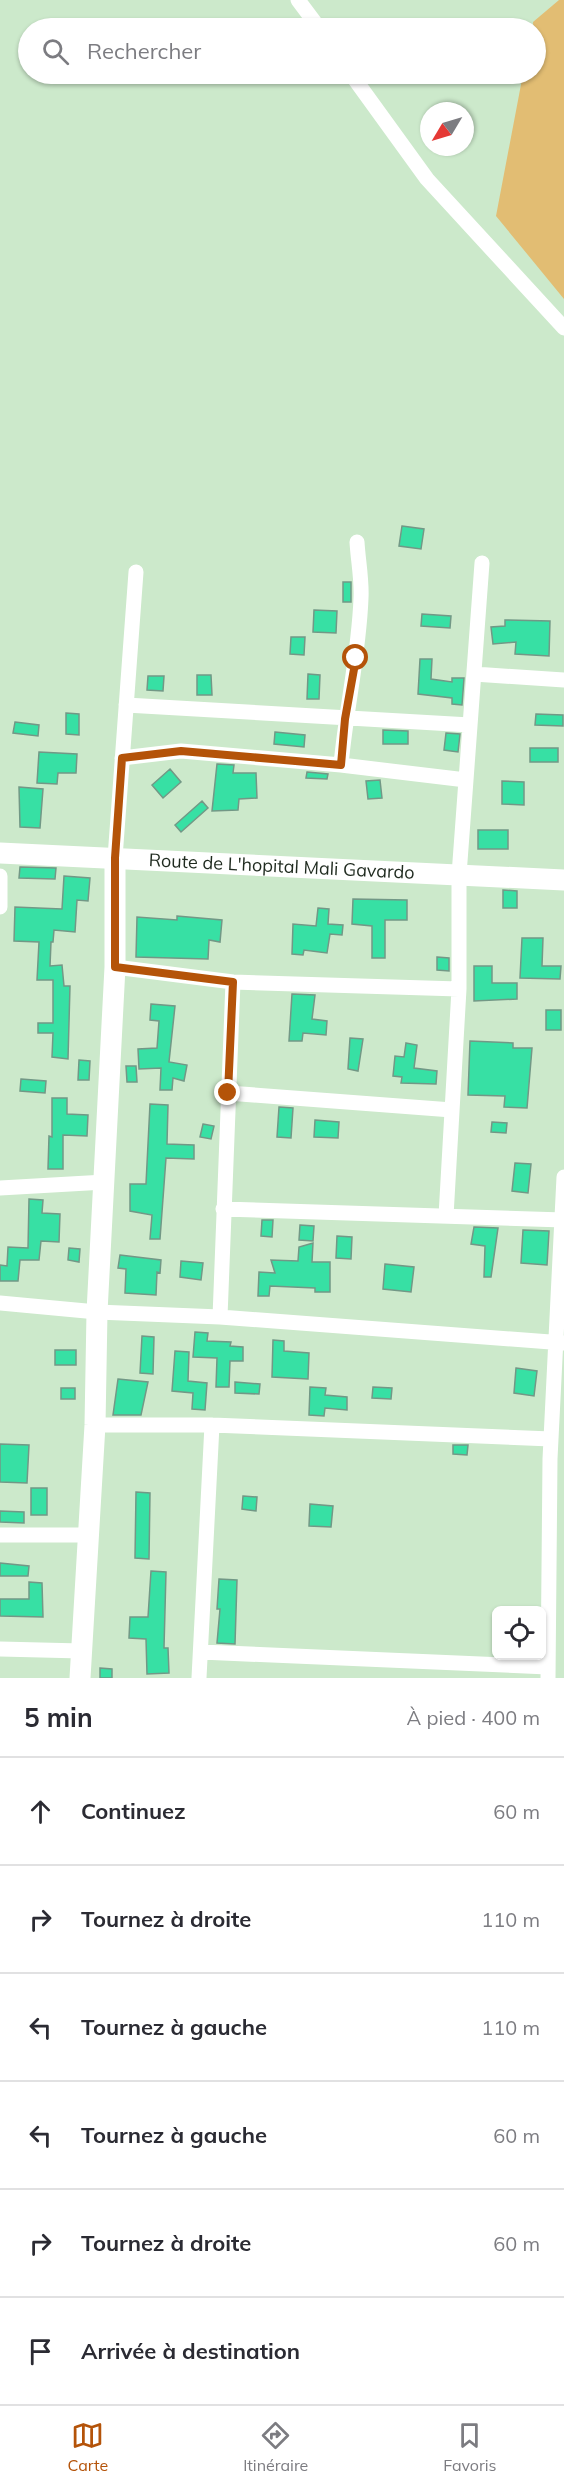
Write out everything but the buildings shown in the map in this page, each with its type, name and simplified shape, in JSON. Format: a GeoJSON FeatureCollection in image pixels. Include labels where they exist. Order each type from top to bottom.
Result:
{"type":"FeatureCollection","features":[{"type":"Feature","properties":{"kind":"street"},"geometry":{"type":"LineString","coordinates":[[298,0],[312,18]]}},
{"type":"Feature","properties":{"kind":"street"},"geometry":{"type":"LineString","coordinates":[[358,84],[427,179],[564,328]]}},
{"type":"Feature","properties":{"kind":"street"},"geometry":{"type":"LineString","coordinates":[[341,765],[345,719],[356,658],[361,596],[357,542]]}},
{"type":"Feature","properties":{"kind":"street"},"geometry":{"type":"LineString","coordinates":[[446,1216],[459,989],[459,875],[482,563]]}},
{"type":"Feature","properties":{"kind":"street"},"geometry":{"type":"LineString","coordinates":[[80,1678],[95,1425],[97,1312],[115,967],[115,858],[136,572]]}},
{"type":"Feature","properties":{"kind":"street"},"geometry":{"type":"LineString","coordinates":[[474,674],[564,680]]}},
{"type":"Feature","properties":{"kind":"street"},"geometry":{"type":"LineString","coordinates":[[126,705],[470,725]]}},
{"type":"Feature","properties":{"kind":"street"},"geometry":{"type":"LineString","coordinates":[[122,758],[181,751],[341,765],[466,780]]}},
{"type":"Feature","properties":{"kind":"street","name":"Route de L'hopital Mali Gavardo"},"geometry":{"type":"LineString","coordinates":[[0,853],[564,880]]}},
{"type":"Feature","properties":{"kind":"street"},"geometry":{"type":"LineString","coordinates":[[0,876],[0,907]]}},
{"type":"Feature","properties":{"kind":"street"},"geometry":{"type":"LineString","coordinates":[[115,967],[233,982],[459,989]]}},
{"type":"Feature","properties":{"kind":"street"},"geometry":{"type":"LineString","coordinates":[[220,1317],[233,982]]}},
{"type":"Feature","properties":{"kind":"street"},"geometry":{"type":"LineString","coordinates":[[228,1093],[452,1110]]}},
{"type":"Feature","properties":{"kind":"street"},"geometry":{"type":"LineString","coordinates":[[201,1652],[548,1672],[557,1460],[551,1439],[560,1343],[564,1178]]}},
{"type":"Feature","properties":{"kind":"street"},"geometry":{"type":"LineString","coordinates":[[0,1188],[105,1182]]}},
{"type":"Feature","properties":{"kind":"street"},"geometry":{"type":"LineString","coordinates":[[223,1209],[563,1220]]}},
{"type":"Feature","properties":{"kind":"street"},"geometry":{"type":"LineString","coordinates":[[0,1303],[97,1312],[220,1317],[560,1343]]}},
{"type":"Feature","properties":{"kind":"street"},"geometry":{"type":"LineString","coordinates":[[95,1425],[212,1425],[551,1439]]}},
{"type":"Feature","properties":{"kind":"street"},"geometry":{"type":"LineString","coordinates":[[199,1678],[212,1425]]}},
{"type":"Feature","properties":{"kind":"street"},"geometry":{"type":"LineString","coordinates":[[0,1535],[88,1535]]}},
{"type":"Feature","properties":{"kind":"street"},"geometry":{"type":"LineString","coordinates":[[0,1649],[82,1651]]}},
{"type":"Feature","properties":{"kind":"shaded area"},"geometry":{"type":"Polygon","coordinates":[[[559,0],[564,0],[564,299],[496,216],[521,84],[546,84],[546,18],[538,18],[559,0]]]}},
{"type":"Feature","properties":{"kind":"route"},"geometry":{"type":"LineString","coordinates":[[228,1093],[233,982],[115,967],[115,858],[122,758],[181,751],[341,765],[345,719],[356,658]]}}]}
